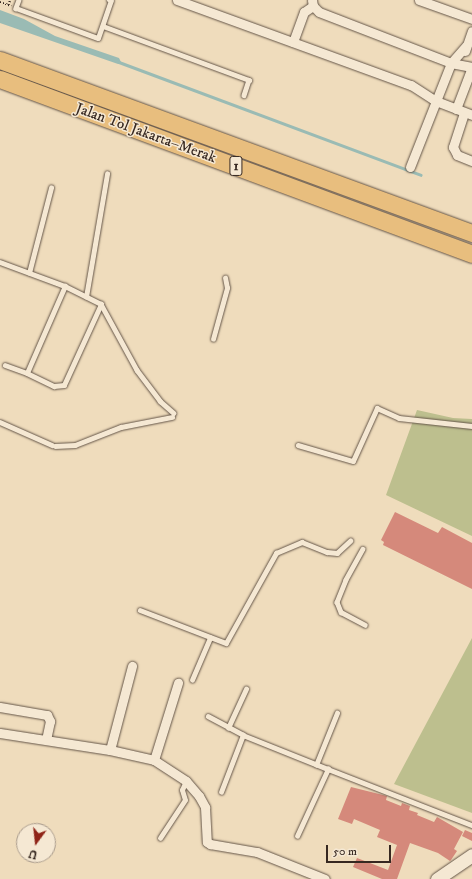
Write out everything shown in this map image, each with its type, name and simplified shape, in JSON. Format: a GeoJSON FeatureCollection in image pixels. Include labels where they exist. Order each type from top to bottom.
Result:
{"type":"FeatureCollection","features":[{"type":"Feature","properties":{"kind":"highway","name":"Jalan Tol Jakarta–Merak"},"geometry":{"type":"LineString","coordinates":[[0,60],[472,233]]}},
{"type":"Feature","properties":{"kind":"highway","name":"Jalan Tol Jakarta–Merak"},"geometry":{"type":"LineString","coordinates":[[0,79],[472,254]]}},
{"type":"Feature","properties":{"kind":"main road"},"geometry":{"type":"LineString","coordinates":[[436,879],[472,855]]}},
{"type":"Feature","properties":{"kind":"street"},"geometry":{"type":"LineString","coordinates":[[177,0],[411,85],[436,101],[464,112]]}},
{"type":"Feature","properties":{"kind":"street"},"geometry":{"type":"LineString","coordinates":[[419,0],[472,19]]}},
{"type":"Feature","properties":{"kind":"street"},"geometry":{"type":"LineString","coordinates":[[293,42],[304,12],[312,3],[319,12],[451,63],[469,66]]}},
{"type":"Feature","properties":{"kind":"street"},"geometry":{"type":"LineString","coordinates":[[410,167],[451,63],[466,46],[472,31]]}},
{"type":"Feature","properties":{"kind":"street"},"geometry":{"type":"LineString","coordinates":[[466,46],[469,66],[464,112],[453,147],[457,155],[472,161]]}},
{"type":"Feature","properties":{"kind":"street"},"geometry":{"type":"LineString","coordinates":[[110,750],[132,666]]}},
{"type":"Feature","properties":{"kind":"street"},"geometry":{"type":"LineString","coordinates":[[154,760],[178,683]]}},
{"type":"Feature","properties":{"kind":"street"},"geometry":{"type":"LineString","coordinates":[[0,707],[47,715],[50,721],[46,740]]}},
{"type":"Feature","properties":{"kind":"street"},"geometry":{"type":"LineString","coordinates":[[0,733],[110,750],[154,760],[186,781],[199,796],[205,807],[207,842],[210,844],[257,852],[325,879]]}},
{"type":"Feature","properties":{"kind":"lane"},"geometry":{"type":"LineString","coordinates":[[19,0],[16,8],[98,38],[111,1],[109,0]]}},
{"type":"Feature","properties":{"kind":"lane"},"geometry":{"type":"LineString","coordinates":[[103,26],[250,80],[244,95]]}},
{"type":"Feature","properties":{"kind":"lane"},"geometry":{"type":"LineString","coordinates":[[86,297],[106,174]]}},
{"type":"Feature","properties":{"kind":"lane"},"geometry":{"type":"LineString","coordinates":[[29,272],[51,188]]}},
{"type":"Feature","properties":{"kind":"lane"},"geometry":{"type":"LineString","coordinates":[[0,262],[65,286],[101,304],[137,370],[160,401],[173,415],[121,427],[75,445],[54,445],[0,422]]}},
{"type":"Feature","properties":{"kind":"lane"},"geometry":{"type":"LineString","coordinates":[[213,339],[227,288],[225,278]]}},
{"type":"Feature","properties":{"kind":"lane"},"geometry":{"type":"LineString","coordinates":[[27,373],[65,286]]}},
{"type":"Feature","properties":{"kind":"lane"},"geometry":{"type":"LineString","coordinates":[[5,365],[27,373],[54,386],[64,385],[101,304]]}},
{"type":"Feature","properties":{"kind":"lane"},"geometry":{"type":"LineString","coordinates":[[298,445],[353,461],[377,408],[399,418],[472,426]]}},
{"type":"Feature","properties":{"kind":"lane"},"geometry":{"type":"LineString","coordinates":[[140,610],[223,643],[228,641],[278,551],[302,542],[327,552],[337,553],[350,541]]}},
{"type":"Feature","properties":{"kind":"lane"},"geometry":{"type":"LineString","coordinates":[[364,549],[346,580],[337,602],[338,608],[341,612],[365,625]]}},
{"type":"Feature","properties":{"kind":"lane"},"geometry":{"type":"LineString","coordinates":[[192,680],[210,638]]}},
{"type":"Feature","properties":{"kind":"lane"},"geometry":{"type":"LineString","coordinates":[[228,728],[246,689]]}},
{"type":"Feature","properties":{"kind":"lane"},"geometry":{"type":"LineString","coordinates":[[316,764],[337,713]]}},
{"type":"Feature","properties":{"kind":"lane"},"geometry":{"type":"LineString","coordinates":[[208,716],[243,735],[472,825]]}},
{"type":"Feature","properties":{"kind":"lane"},"geometry":{"type":"LineString","coordinates":[[221,792],[243,735]]}},
{"type":"Feature","properties":{"kind":"lane"},"geometry":{"type":"LineString","coordinates":[[297,836],[328,769]]}},
{"type":"Feature","properties":{"kind":"lane"},"geometry":{"type":"LineString","coordinates":[[160,838],[185,800],[182,789],[186,781]]}},
{"type":"Feature","properties":{"kind":"path"},"geometry":{"type":"LineString","coordinates":[[8,5],[10,0]]}},
{"type":"Feature","properties":{"kind":"path"},"geometry":{"type":"LineString","coordinates":[[0,2],[16,8]]}},
{"type":"Feature","properties":{"kind":"green space"},"geometry":{"type":"Polygon","coordinates":[[[417,410],[453,418],[472,419],[472,536],[386,495],[417,410]]]}},
{"type":"Feature","properties":{"kind":"green space"},"geometry":{"type":"Polygon","coordinates":[[[472,638],[472,813],[394,784],[472,638]]]}},
{"type":"Feature","properties":{"kind":"water"},"geometry":{"type":"Polygon","coordinates":[[[0,10],[24,19],[55,36],[119,58],[122,64],[118,64],[0,23],[0,10]]]}},
{"type":"Feature","properties":{"kind":"building"},"geometry":{"type":"Polygon","coordinates":[[[395,512],[438,533],[442,527],[472,543],[472,589],[383,545],[384,542],[381,540],[395,512]]]}},
{"type":"Feature","properties":{"kind":"building"},"geometry":{"type":"Polygon","coordinates":[[[351,787],[387,796],[386,800],[401,806],[402,803],[410,806],[409,810],[418,813],[417,815],[434,822],[437,817],[463,832],[454,849],[457,851],[450,861],[438,853],[410,843],[397,879],[382,879],[353,867],[357,858],[388,870],[397,845],[377,837],[380,830],[354,819],[352,824],[338,819],[351,787]]]}},
{"type":"Feature","properties":{"kind":"building"},"geometry":{"type":"Polygon","coordinates":[[[465,830],[472,833],[472,841],[462,836],[465,830]]]}},
{"type":"Feature","properties":{"kind":"waterway"},"geometry":{"type":"LineString","coordinates":[[119,62],[421,175]]}}]}
